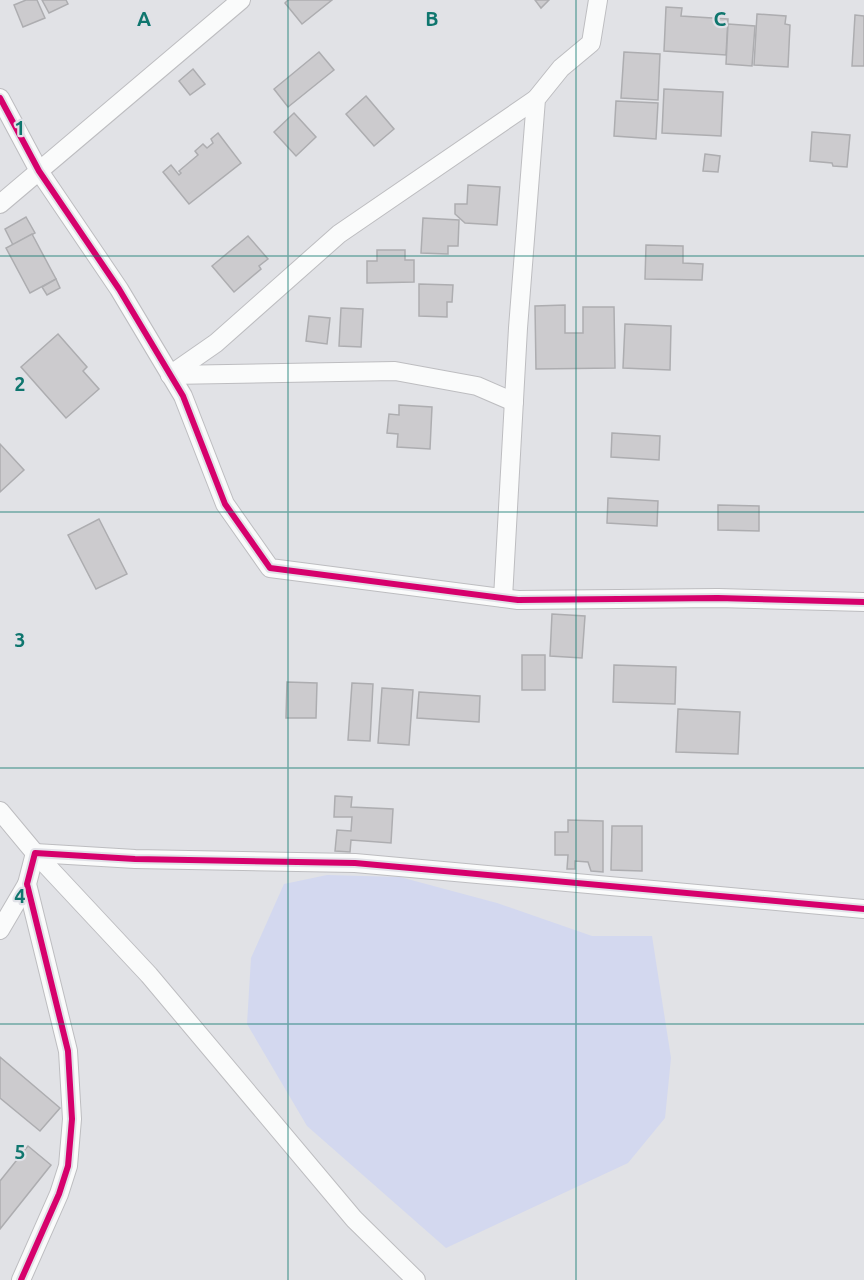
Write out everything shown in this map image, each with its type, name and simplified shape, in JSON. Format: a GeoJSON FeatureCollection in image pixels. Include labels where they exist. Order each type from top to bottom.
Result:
{"type":"FeatureCollection","features":[{"type":"Feature","properties":{"kind":"street"},"geometry":{"type":"LineString","coordinates":[[170,375],[216,343],[339,234],[536,99],[561,68],[591,43],[598,0]]}},
{"type":"Feature","properties":{"kind":"street"},"geometry":{"type":"LineString","coordinates":[[0,204],[240,1]]}},
{"type":"Feature","properties":{"kind":"street"},"geometry":{"type":"LineString","coordinates":[[0,99],[39,171],[119,289],[183,396],[225,504],[270,568],[518,600],[718,598],[864,603]]}},
{"type":"Feature","properties":{"kind":"street"},"geometry":{"type":"LineString","coordinates":[[503,598],[514,402],[536,99]]}},
{"type":"Feature","properties":{"kind":"street"},"geometry":{"type":"LineString","coordinates":[[170,375],[396,371],[477,386],[514,402]]}},
{"type":"Feature","properties":{"kind":"street"},"geometry":{"type":"LineString","coordinates":[[0,810],[35,853],[149,975],[354,1219],[416,1280]]}},
{"type":"Feature","properties":{"kind":"street"},"geometry":{"type":"LineString","coordinates":[[0,930],[27,884],[35,853]]}},
{"type":"Feature","properties":{"kind":"street"},"geometry":{"type":"LineString","coordinates":[[35,853],[135,859],[355,863],[786,904],[864,909]]}},
{"type":"Feature","properties":{"kind":"street"},"geometry":{"type":"LineString","coordinates":[[21,1280],[59,1194],[68,1166],[72,1119],[68,1051],[27,884]]}},
{"type":"Feature","properties":{"kind":"shaded area"},"geometry":{"type":"Polygon","coordinates":[[[327,875],[400,877],[497,903],[592,936],[652,936],[671,1058],[665,1118],[628,1163],[446,1248],[307,1126],[247,1024],[251,958],[284,884],[327,875]]]}},
{"type":"Feature","properties":{"kind":"building"},"geometry":{"type":"Polygon","coordinates":[[[26,0],[37,0],[45,18],[23,27],[14,5],[26,0]]]}},
{"type":"Feature","properties":{"kind":"building"},"geometry":{"type":"Polygon","coordinates":[[[42,0],[66,0],[68,4],[49,13],[42,0]]]}},
{"type":"Feature","properties":{"kind":"building"},"geometry":{"type":"Polygon","coordinates":[[[288,0],[332,0],[302,24],[285,3],[288,0]]]}},
{"type":"Feature","properties":{"kind":"building"},"geometry":{"type":"Polygon","coordinates":[[[535,0],[549,0],[541,8],[535,0]]]}},
{"type":"Feature","properties":{"kind":"building"},"geometry":{"type":"Polygon","coordinates":[[[666,7],[682,8],[681,16],[728,19],[726,55],[664,51],[666,7]]]}},
{"type":"Feature","properties":{"kind":"building"},"geometry":{"type":"Polygon","coordinates":[[[757,14],[786,16],[785,24],[790,25],[788,67],[754,65],[757,14]]]}},
{"type":"Feature","properties":{"kind":"building"},"geometry":{"type":"Polygon","coordinates":[[[855,15],[864,16],[864,66],[852,66],[855,15]]]}},
{"type":"Feature","properties":{"kind":"building"},"geometry":{"type":"Polygon","coordinates":[[[728,24],[755,26],[752,66],[726,64],[728,24]]]}},
{"type":"Feature","properties":{"kind":"building"},"geometry":{"type":"Polygon","coordinates":[[[319,52],[334,70],[288,107],[274,89],[319,52]]]}},
{"type":"Feature","properties":{"kind":"building"},"geometry":{"type":"Polygon","coordinates":[[[624,52],[660,54],[658,100],[621,98],[624,52]]]}},
{"type":"Feature","properties":{"kind":"building"},"geometry":{"type":"Polygon","coordinates":[[[193,69],[205,84],[190,95],[179,81],[193,69]]]}},
{"type":"Feature","properties":{"kind":"building"},"geometry":{"type":"Polygon","coordinates":[[[664,89],[723,92],[721,136],[662,133],[664,89]]]}},
{"type":"Feature","properties":{"kind":"building"},"geometry":{"type":"Polygon","coordinates":[[[366,96],[394,129],[374,146],[346,114],[366,96]]]}},
{"type":"Feature","properties":{"kind":"building"},"geometry":{"type":"Polygon","coordinates":[[[616,101],[658,103],[656,139],[614,136],[616,101]]]}},
{"type":"Feature","properties":{"kind":"building"},"geometry":{"type":"Polygon","coordinates":[[[294,113],[316,137],[296,156],[274,132],[294,113]]]}},
{"type":"Feature","properties":{"kind":"building"},"geometry":{"type":"Polygon","coordinates":[[[812,132],[850,135],[847,167],[810,161],[812,132]]]}},
{"type":"Feature","properties":{"kind":"building"},"geometry":{"type":"Polygon","coordinates":[[[218,133],[241,163],[189,204],[163,172],[171,165],[179,175],[181,173],[179,171],[198,155],[195,151],[203,144],[207,148],[213,143],[211,139],[218,133]]]}},
{"type":"Feature","properties":{"kind":"building"},"geometry":{"type":"Polygon","coordinates":[[[705,154],[720,156],[718,172],[703,171],[705,154]]]}},
{"type":"Feature","properties":{"kind":"building"},"geometry":{"type":"Polygon","coordinates":[[[468,185],[500,187],[497,225],[465,223],[455,214],[455,204],[467,204],[468,185]]]}},
{"type":"Feature","properties":{"kind":"building"},"geometry":{"type":"Polygon","coordinates":[[[26,217],[35,233],[13,245],[5,229],[26,217]]]}},
{"type":"Feature","properties":{"kind":"building"},"geometry":{"type":"Polygon","coordinates":[[[423,218],[459,220],[458,246],[448,246],[448,254],[421,253],[423,218]]]}},
{"type":"Feature","properties":{"kind":"building"},"geometry":{"type":"Polygon","coordinates":[[[32,234],[56,279],[30,293],[6,248],[32,234]]]}},
{"type":"Feature","properties":{"kind":"building"},"geometry":{"type":"Polygon","coordinates":[[[248,236],[268,259],[259,266],[261,269],[234,292],[212,266],[248,236]]]}},
{"type":"Feature","properties":{"kind":"building"},"geometry":{"type":"Polygon","coordinates":[[[646,245],[683,246],[683,263],[703,264],[702,280],[645,279],[646,245]]]}},
{"type":"Feature","properties":{"kind":"building"},"geometry":{"type":"Polygon","coordinates":[[[377,250],[405,250],[405,260],[414,260],[414,282],[367,283],[367,261],[377,261],[377,250]]]}},
{"type":"Feature","properties":{"kind":"building"},"geometry":{"type":"Polygon","coordinates":[[[56,279],[60,288],[47,295],[42,287],[56,279]]]}},
{"type":"Feature","properties":{"kind":"building"},"geometry":{"type":"Polygon","coordinates":[[[419,284],[453,285],[452,302],[447,302],[447,317],[419,316],[419,284]]]}},
{"type":"Feature","properties":{"kind":"building"},"geometry":{"type":"Polygon","coordinates":[[[565,305],[565,333],[583,333],[583,307],[614,307],[615,368],[536,369],[535,306],[565,305]]]}},
{"type":"Feature","properties":{"kind":"building"},"geometry":{"type":"Polygon","coordinates":[[[341,308],[363,309],[361,347],[339,346],[341,308]]]}},
{"type":"Feature","properties":{"kind":"building"},"geometry":{"type":"Polygon","coordinates":[[[309,316],[330,318],[327,344],[306,341],[309,316]]]}},
{"type":"Feature","properties":{"kind":"building"},"geometry":{"type":"Polygon","coordinates":[[[625,324],[671,326],[670,370],[623,368],[625,324]]]}},
{"type":"Feature","properties":{"kind":"building"},"geometry":{"type":"Polygon","coordinates":[[[58,334],[87,367],[83,371],[99,389],[66,418],[21,367],[58,334]]]}},
{"type":"Feature","properties":{"kind":"building"},"geometry":{"type":"Polygon","coordinates":[[[399,405],[432,407],[430,449],[397,447],[398,434],[387,433],[389,414],[399,415],[399,405]]]}},
{"type":"Feature","properties":{"kind":"building"},"geometry":{"type":"Polygon","coordinates":[[[612,433],[660,436],[659,460],[611,457],[612,433]]]}},
{"type":"Feature","properties":{"kind":"building"},"geometry":{"type":"Polygon","coordinates":[[[0,444],[24,470],[0,492],[0,444]]]}},
{"type":"Feature","properties":{"kind":"building"},"geometry":{"type":"Polygon","coordinates":[[[608,498],[658,501],[657,526],[607,523],[608,498]]]}},
{"type":"Feature","properties":{"kind":"building"},"geometry":{"type":"Polygon","coordinates":[[[718,505],[759,506],[759,531],[718,530],[718,505]]]}},
{"type":"Feature","properties":{"kind":"building"},"geometry":{"type":"Polygon","coordinates":[[[99,519],[127,574],[96,589],[68,535],[99,519]]]}},
{"type":"Feature","properties":{"kind":"building"},"geometry":{"type":"Polygon","coordinates":[[[552,614],[585,616],[582,658],[550,656],[552,614]]]}},
{"type":"Feature","properties":{"kind":"building"},"geometry":{"type":"Polygon","coordinates":[[[522,655],[545,655],[545,690],[522,690],[522,655]]]}},
{"type":"Feature","properties":{"kind":"building"},"geometry":{"type":"Polygon","coordinates":[[[614,665],[676,667],[675,704],[613,702],[614,665]]]}},
{"type":"Feature","properties":{"kind":"building"},"geometry":{"type":"Polygon","coordinates":[[[287,682],[317,683],[316,718],[286,718],[287,682]]]}},
{"type":"Feature","properties":{"kind":"building"},"geometry":{"type":"Polygon","coordinates":[[[352,683],[373,684],[370,741],[348,740],[352,683]]]}},
{"type":"Feature","properties":{"kind":"building"},"geometry":{"type":"Polygon","coordinates":[[[382,688],[413,690],[409,745],[378,743],[382,688]]]}},
{"type":"Feature","properties":{"kind":"building"},"geometry":{"type":"Polygon","coordinates":[[[419,692],[480,696],[479,722],[417,718],[419,692]]]}},
{"type":"Feature","properties":{"kind":"building"},"geometry":{"type":"Polygon","coordinates":[[[678,709],[740,712],[738,754],[676,752],[678,709]]]}},
{"type":"Feature","properties":{"kind":"building"},"geometry":{"type":"Polygon","coordinates":[[[335,796],[352,797],[351,807],[393,809],[391,843],[351,840],[350,852],[335,851],[337,830],[351,831],[352,817],[334,817],[335,796]]]}},
{"type":"Feature","properties":{"kind":"building"},"geometry":{"type":"Polygon","coordinates":[[[568,820],[603,821],[603,872],[591,871],[588,862],[575,861],[575,869],[567,869],[568,855],[555,855],[555,832],[568,832],[568,820]]]}},
{"type":"Feature","properties":{"kind":"building"},"geometry":{"type":"Polygon","coordinates":[[[612,826],[642,826],[642,871],[611,870],[612,826]]]}},
{"type":"Feature","properties":{"kind":"building"},"geometry":{"type":"Polygon","coordinates":[[[0,1057],[60,1108],[40,1131],[0,1098],[0,1057]]]}},
{"type":"Feature","properties":{"kind":"building"},"geometry":{"type":"Polygon","coordinates":[[[28,1146],[51,1165],[0,1229],[0,1181],[28,1146]]]}},
{"type":"Feature","properties":{"kind":"cycle path"},"geometry":{"type":"LineString","coordinates":[[0,98],[39,171],[119,289],[183,396],[225,504],[270,568],[518,600],[718,598],[864,602]]}},
{"type":"Feature","properties":{"kind":"cycle path"},"geometry":{"type":"LineString","coordinates":[[21,1280],[59,1194],[68,1166],[72,1119],[68,1051],[27,884],[35,853],[135,859],[355,863],[864,909]]}}]}
